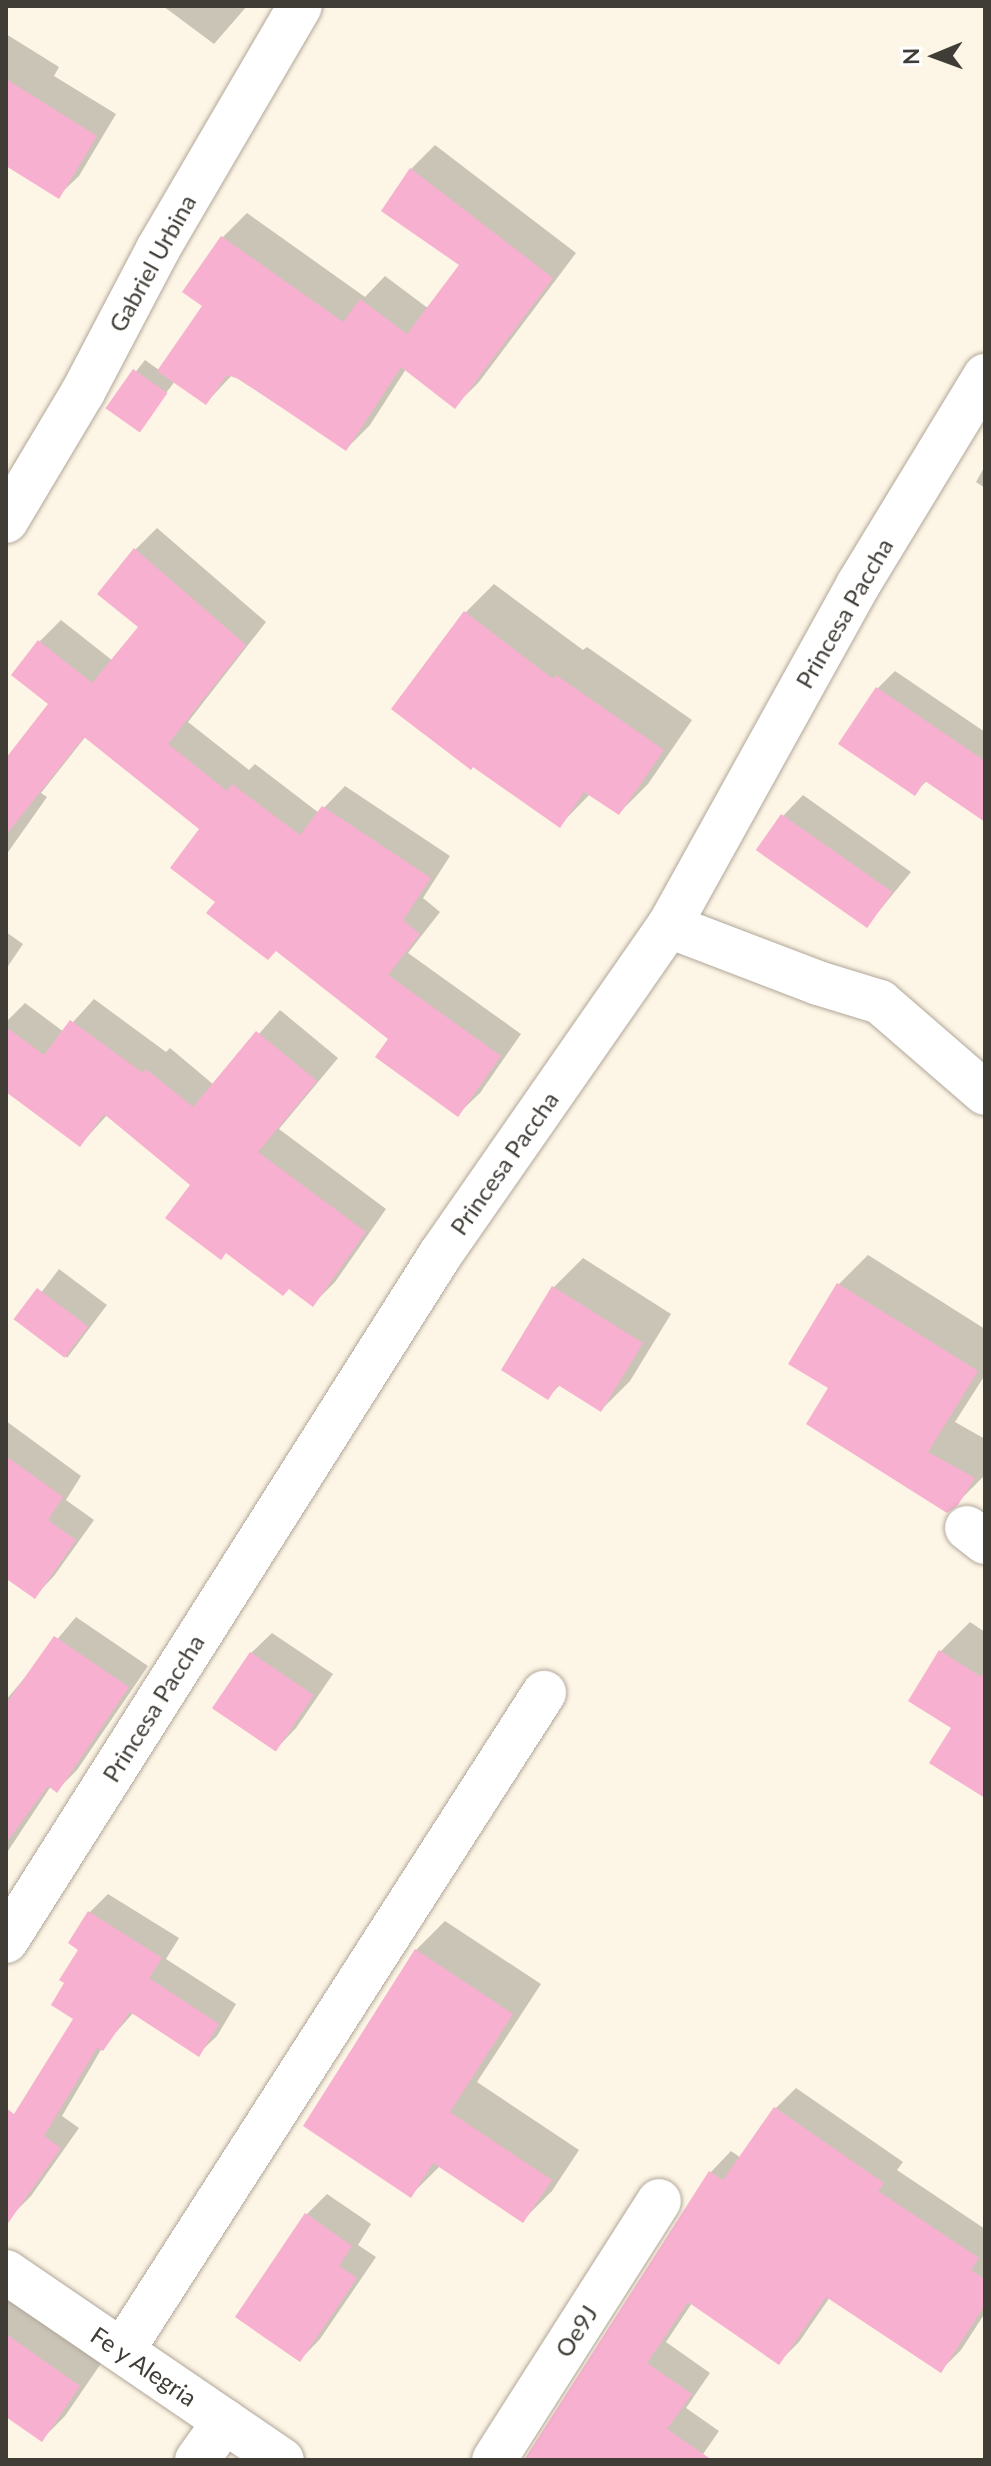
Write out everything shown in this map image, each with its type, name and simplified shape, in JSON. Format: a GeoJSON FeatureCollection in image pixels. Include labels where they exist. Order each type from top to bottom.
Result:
{"type":"FeatureCollection","features":[{"type":"Feature","properties":{"kind":"street","name":"Gabriel Urbina"},"geometry":{"type":"LineString","coordinates":[[6,521],[83,392],[158,249],[300,6]]}},
{"type":"Feature","properties":{"kind":"street","name":"Princesa Paccha"},"geometry":{"type":"LineString","coordinates":[[6,1941],[440,1255],[669,926],[858,585],[985,376]]}},
{"type":"Feature","properties":{"kind":"street"},"geometry":{"type":"LineString","coordinates":[[669,926],[818,983],[880,1002],[985,1093]]}},
{"type":"Feature","properties":{"kind":"street"},"geometry":{"type":"LineString","coordinates":[[122,2351],[544,1693]]}},
{"type":"Feature","properties":{"kind":"street","name":"Oe9J"},"geometry":{"type":"LineString","coordinates":[[494,2460],[659,2201]]}},
{"type":"Feature","properties":{"kind":"street","name":"Fe y Alegria"},"geometry":{"type":"LineString","coordinates":[[6,2272],[282,2460]]}},
{"type":"Feature","properties":{"kind":"street"},"geometry":{"type":"LineString","coordinates":[[197,2460],[225,2421]]}},
{"type":"Feature","properties":{"kind":"building"},"geometry":{"type":"Polygon","coordinates":[[[6,79],[97,136],[59,199],[6,166],[6,79]]]}},
{"type":"Feature","properties":{"kind":"building"},"geometry":{"type":"Polygon","coordinates":[[[410,168],[553,278],[455,409],[401,367],[346,451],[239,379],[227,375],[206,405],[157,371],[202,306],[182,292],[221,236],[343,322],[360,299],[407,334],[459,265],[381,211],[410,168]]]}},
{"type":"Feature","properties":{"kind":"building"},"geometry":{"type":"Polygon","coordinates":[[[133,369],[167,393],[140,432],[105,408],[133,369]]]}},
{"type":"Feature","properties":{"kind":"building"},"geometry":{"type":"Polygon","coordinates":[[[134,548],[246,645],[168,744],[227,791],[232,784],[300,835],[322,806],[431,878],[403,920],[420,934],[388,975],[501,1056],[458,1117],[375,1057],[388,1039],[276,951],[268,960],[206,913],[215,902],[170,868],[199,829],[84,737],[6,835],[6,758],[48,704],[11,675],[38,640],[92,683],[138,627],[97,594],[134,548]]]}},
{"type":"Feature","properties":{"kind":"building"},"geometry":{"type":"Polygon","coordinates":[[[464,611],[553,679],[556,675],[664,750],[619,815],[584,792],[560,828],[473,767],[471,770],[391,709],[464,611]]]}},
{"type":"Feature","properties":{"kind":"building"},"geometry":{"type":"Polygon","coordinates":[[[876,687],[985,761],[985,822],[925,781],[915,796],[838,744],[876,687]]]}},
{"type":"Feature","properties":{"kind":"building"},"geometry":{"type":"Polygon","coordinates":[[[781,814],[892,892],[867,928],[756,850],[781,814]]]}},
{"type":"Feature","properties":{"kind":"building"},"geometry":{"type":"Polygon","coordinates":[[[70,1020],[143,1073],[146,1069],[193,1107],[256,1031],[317,1081],[258,1152],[366,1232],[313,1307],[289,1289],[283,1296],[226,1253],[221,1260],[165,1218],[190,1185],[104,1114],[80,1147],[6,1092],[6,1027],[44,1055],[70,1020]]]}},
{"type":"Feature","properties":{"kind":"building"},"geometry":{"type":"Polygon","coordinates":[[[837,1283],[978,1371],[928,1452],[975,1478],[958,1505],[947,1513],[806,1424],[828,1388],[788,1364],[837,1283]]]}},
{"type":"Feature","properties":{"kind":"building"},"geometry":{"type":"Polygon","coordinates":[[[552,1286],[643,1343],[601,1412],[558,1385],[548,1400],[501,1370],[552,1286]]]}},
{"type":"Feature","properties":{"kind":"building"},"geometry":{"type":"Polygon","coordinates":[[[37,1288],[88,1327],[65,1358],[14,1319],[37,1288]]]}},
{"type":"Feature","properties":{"kind":"building"},"geometry":{"type":"Polygon","coordinates":[[[6,1456],[63,1497],[48,1520],[76,1540],[35,1599],[8,1580],[6,1583],[6,1456]]]}},
{"type":"Feature","properties":{"kind":"building"},"geometry":{"type":"Polygon","coordinates":[[[54,1636],[129,1687],[57,1793],[48,1786],[6,1843],[6,1704],[54,1636]]]}},
{"type":"Feature","properties":{"kind":"building"},"geometry":{"type":"Polygon","coordinates":[[[939,1650],[981,1677],[985,1671],[985,1798],[929,1763],[951,1728],[908,1701],[939,1650]]]}},
{"type":"Feature","properties":{"kind":"building"},"geometry":{"type":"Polygon","coordinates":[[[250,1652],[314,1695],[276,1751],[212,1708],[250,1652]]]}},
{"type":"Feature","properties":{"kind":"building"},"geometry":{"type":"Polygon","coordinates":[[[88,1911],[162,1958],[149,1978],[219,2024],[199,2057],[130,2012],[103,2051],[97,2048],[44,2136],[61,2148],[6,2226],[6,2108],[14,2114],[73,2019],[51,2005],[64,1983],[59,1980],[78,1950],[68,1943],[88,1911]]]}},
{"type":"Feature","properties":{"kind":"building"},"geometry":{"type":"Polygon","coordinates":[[[415,1949],[513,2014],[450,2112],[552,2180],[523,2223],[433,2163],[411,2198],[303,2126],[415,1949]]]}},
{"type":"Feature","properties":{"kind":"building"},"geometry":{"type":"Polygon","coordinates":[[[774,2107],[884,2183],[878,2191],[979,2258],[971,2270],[985,2279],[985,2305],[941,2373],[826,2297],[779,2365],[688,2302],[647,2363],[692,2394],[667,2429],[712,2460],[524,2460],[709,2171],[723,2180],[774,2107]]]}},
{"type":"Feature","properties":{"kind":"building"},"geometry":{"type":"Polygon","coordinates":[[[305,2213],[352,2246],[339,2266],[357,2278],[300,2362],[235,2317],[305,2213]]]}},
{"type":"Feature","properties":{"kind":"building"},"geometry":{"type":"Polygon","coordinates":[[[6,2334],[80,2386],[42,2442],[6,2417],[6,2334]]]}}]}
